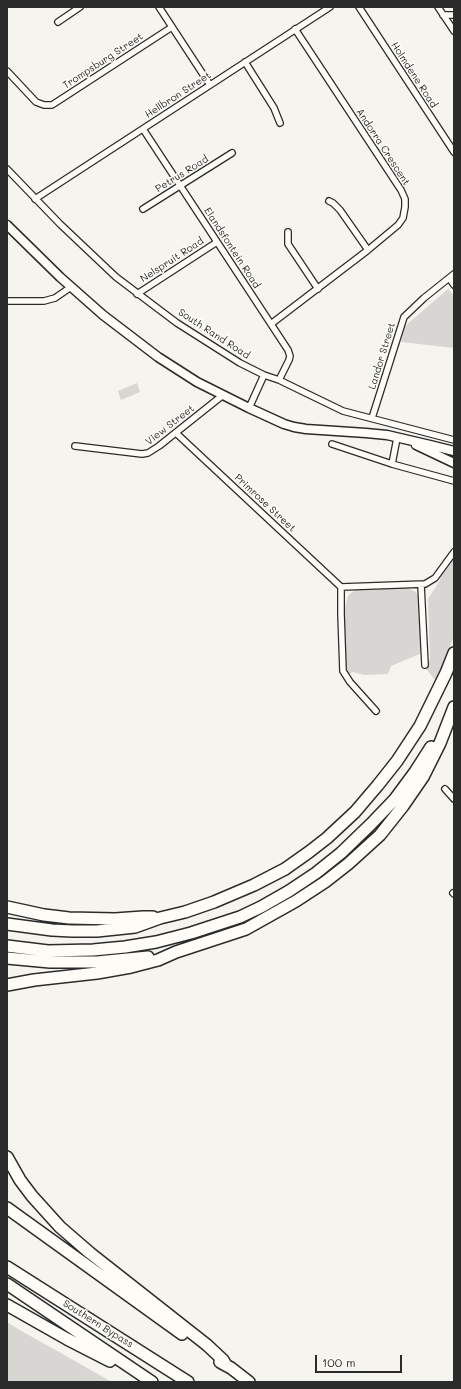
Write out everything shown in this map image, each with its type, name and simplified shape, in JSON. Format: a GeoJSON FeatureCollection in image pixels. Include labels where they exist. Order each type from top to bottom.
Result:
{"type":"FeatureCollection","features":[{"type":"Feature","properties":{"kind":"highway"},"geometry":{"type":"LineString","coordinates":[[7,924],[52,930],[97,931],[135,927],[160,918],[185,912],[254,885],[285,869],[309,852],[344,822],[360,806],[397,761],[420,726],[454,653]]}},
{"type":"Feature","properties":{"kind":"highway"},"geometry":{"type":"LineString","coordinates":[[7,985],[131,967],[158,960],[176,952],[246,929],[296,901],[325,882],[348,864],[380,834],[403,806],[423,777],[446,730],[454,706]]}},
{"type":"Feature","properties":{"kind":"highway"},"geometry":{"type":"LineString","coordinates":[[7,946],[48,951],[93,950],[125,947],[156,942],[191,933],[240,917],[262,907],[316,873],[341,853],[371,824],[394,799],[415,772],[447,724]]}},
{"type":"Feature","properties":{"kind":"highway"},"geometry":{"type":"LineString","coordinates":[[7,907],[44,915],[69,918],[160,918]]}},
{"type":"Feature","properties":{"kind":"highway"},"geometry":{"type":"LineString","coordinates":[[7,958],[50,962],[98,962],[176,952]]}},
{"type":"Feature","properties":{"kind":"highway"},"geometry":{"type":"LineString","coordinates":[[7,1157],[20,1180],[32,1196],[60,1227],[90,1253],[207,1345],[223,1360],[226,1365]]}},
{"type":"Feature","properties":{"kind":"highway"},"geometry":{"type":"LineString","coordinates":[[7,1208],[249,1382]]}},
{"type":"Feature","properties":{"kind":"highway","name":"Southern Bypass"},"geometry":{"type":"LineString","coordinates":[[7,1267],[188,1382]]}},
{"type":"Feature","properties":{"kind":"highway","name":"Southern Bypass"},"geometry":{"type":"LineString","coordinates":[[7,1284],[152,1382]]}},
{"type":"Feature","properties":{"kind":"highway"},"geometry":{"type":"LineString","coordinates":[[7,1305],[68,1339],[152,1382]]}},
{"type":"Feature","properties":{"kind":"main road"},"geometry":{"type":"LineString","coordinates":[[7,225],[71,287],[103,315],[180,372],[223,395],[284,424],[306,429],[366,433],[397,438],[454,451]]}},
{"type":"Feature","properties":{"kind":"main road"},"geometry":{"type":"LineString","coordinates":[[406,440],[454,463]]}},
{"type":"Feature","properties":{"kind":"street"},"geometry":{"type":"LineString","coordinates":[[58,22],[80,7]]}},
{"type":"Feature","properties":{"kind":"street"},"geometry":{"type":"LineString","coordinates":[[159,7],[210,85]]}},
{"type":"Feature","properties":{"kind":"street","name":"Hellbron Street"},"geometry":{"type":"LineString","coordinates":[[35,199],[330,7]]}},
{"type":"Feature","properties":{"kind":"street","name":"Holmdene Road"},"geometry":{"type":"LineString","coordinates":[[359,7],[454,152]]}},
{"type":"Feature","properties":{"kind":"street"},"geometry":{"type":"LineString","coordinates":[[438,7],[454,31]]}},
{"type":"Feature","properties":{"kind":"street"},"geometry":{"type":"LineString","coordinates":[[443,15],[454,15]]}},
{"type":"Feature","properties":{"kind":"street","name":"Trompsburg Street"},"geometry":{"type":"LineString","coordinates":[[7,71],[32,98],[43,105],[54,104],[172,27]]}},
{"type":"Feature","properties":{"kind":"street","name":"Andorra Crescent"},"geometry":{"type":"LineString","coordinates":[[271,324],[368,250],[400,222],[405,211],[404,195],[295,29]]}},
{"type":"Feature","properties":{"kind":"street"},"geometry":{"type":"LineString","coordinates":[[245,62],[274,108],[280,123]]}},
{"type":"Feature","properties":{"kind":"street","name":"Elandsfontein Road"},"geometry":{"type":"LineString","coordinates":[[143,129],[290,353],[289,360],[279,380]]}},
{"type":"Feature","properties":{"kind":"street","name":"Petrus Road"},"geometry":{"type":"LineString","coordinates":[[142,209],[232,153]]}},
{"type":"Feature","properties":{"kind":"street","name":"South Rand Road"},"geometry":{"type":"LineString","coordinates":[[7,169],[86,250],[137,294],[177,323],[220,351],[251,369],[279,380],[335,408],[454,440]]}},
{"type":"Feature","properties":{"kind":"street"},"geometry":{"type":"LineString","coordinates":[[328,201],[334,203],[340,210],[368,250]]}},
{"type":"Feature","properties":{"kind":"street"},"geometry":{"type":"LineString","coordinates":[[288,232],[288,244],[318,288]]}},
{"type":"Feature","properties":{"kind":"street","name":"Nelspruit Road"},"geometry":{"type":"LineString","coordinates":[[137,294],[217,242]]}},
{"type":"Feature","properties":{"kind":"street","name":"Landor Street"},"geometry":{"type":"LineString","coordinates":[[372,418],[404,317],[454,274]]}},
{"type":"Feature","properties":{"kind":"street"},"geometry":{"type":"LineString","coordinates":[[449,278],[454,285]]}},
{"type":"Feature","properties":{"kind":"street"},"geometry":{"type":"LineString","coordinates":[[7,301],[44,301],[55,298],[71,287]]}},
{"type":"Feature","properties":{"kind":"street"},"geometry":{"type":"LineString","coordinates":[[249,408],[264,375]]}},
{"type":"Feature","properties":{"kind":"street","name":"View Street"},"geometry":{"type":"LineString","coordinates":[[75,446],[145,454],[155,450],[223,395]]}},
{"type":"Feature","properties":{"kind":"street","name":"Primrose Street"},"geometry":{"type":"LineString","coordinates":[[176,433],[341,587]]}},
{"type":"Feature","properties":{"kind":"street"},"geometry":{"type":"LineString","coordinates":[[392,464],[397,438]]}},
{"type":"Feature","properties":{"kind":"street"},"geometry":{"type":"LineString","coordinates":[[332,444],[392,464],[454,481]]}},
{"type":"Feature","properties":{"kind":"street"},"geometry":{"type":"LineString","coordinates":[[376,711],[350,682],[343,671],[341,587],[394,584],[421,585],[435,578],[454,552]]}},
{"type":"Feature","properties":{"kind":"street"},"geometry":{"type":"LineString","coordinates":[[421,585],[425,665]]}},
{"type":"Feature","properties":{"kind":"street"},"geometry":{"type":"LineString","coordinates":[[445,789],[454,799]]}},
{"type":"Feature","properties":{"kind":"shaded area"},"geometry":{"type":"Polygon","coordinates":[[[448,289],[454,296],[454,348],[401,342],[404,327],[448,289]]]}},
{"type":"Feature","properties":{"kind":"shaded area"},"geometry":{"type":"Polygon","coordinates":[[[137,383],[140,392],[121,400],[118,391],[137,383]]]}},
{"type":"Feature","properties":{"kind":"shaded area"},"geometry":{"type":"Polygon","coordinates":[[[454,558],[454,636],[436,681],[426,669],[426,665],[430,659],[428,599],[441,576],[454,558]]]}},
{"type":"Feature","properties":{"kind":"shaded area"},"geometry":{"type":"Polygon","coordinates":[[[407,588],[416,592],[420,599],[422,653],[391,666],[388,674],[364,675],[353,672],[349,674],[346,665],[344,611],[348,596],[357,590],[407,588]]]}},
{"type":"Feature","properties":{"kind":"shaded area"},"geometry":{"type":"Polygon","coordinates":[[[7,1322],[18,1329],[112,1382],[7,1382],[7,1322]]]}}]}
